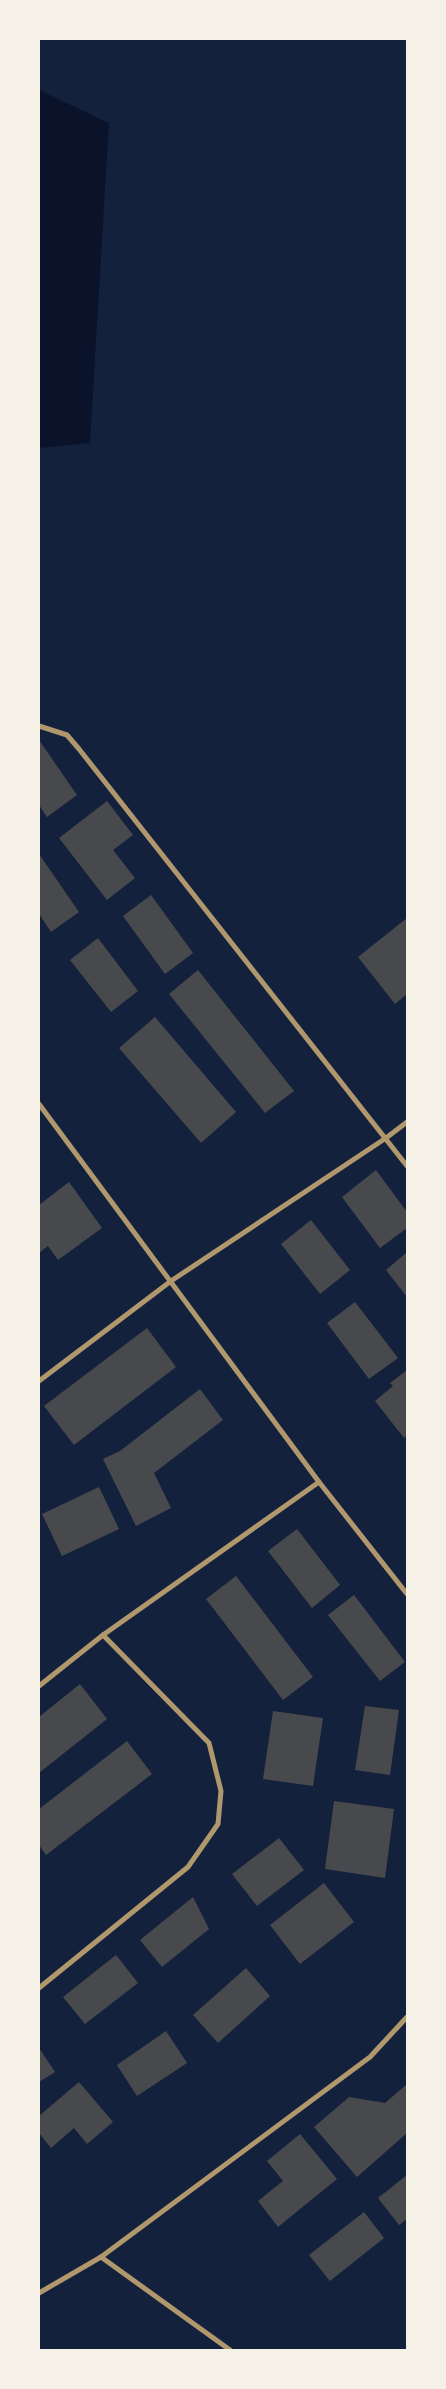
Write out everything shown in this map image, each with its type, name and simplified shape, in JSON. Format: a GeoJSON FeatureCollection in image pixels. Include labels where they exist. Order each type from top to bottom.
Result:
{"type":"FeatureCollection","features":[{"type":"Feature","properties":{"kind":"street"},"geometry":{"type":"LineString","coordinates":[[39,726],[67,735],[79,749],[407,1166]]}},
{"type":"Feature","properties":{"kind":"street"},"geometry":{"type":"LineString","coordinates":[[39,1104],[319,1482],[407,1594]]}},
{"type":"Feature","properties":{"kind":"street"},"geometry":{"type":"LineString","coordinates":[[39,1381],[171,1281],[386,1138],[407,1122]]}},
{"type":"Feature","properties":{"kind":"street"},"geometry":{"type":"LineString","coordinates":[[39,1686],[103,1635],[319,1482]]}},
{"type":"Feature","properties":{"kind":"street"},"geometry":{"type":"LineString","coordinates":[[39,1988],[188,1867],[218,1824],[221,1791],[209,1743],[103,1635]]}},
{"type":"Feature","properties":{"kind":"street"},"geometry":{"type":"LineString","coordinates":[[39,2293],[101,2257],[370,2057],[407,2017]]}},
{"type":"Feature","properties":{"kind":"street"},"geometry":{"type":"LineString","coordinates":[[101,2257],[230,2350]]}},
{"type":"Feature","properties":{"kind":"water"},"geometry":{"type":"Polygon","coordinates":[[[39,90],[109,123],[90,443],[39,448],[39,90]]]}},
{"type":"Feature","properties":{"kind":"building"},"geometry":{"type":"Polygon","coordinates":[[[39,740],[77,795],[47,817],[39,805],[39,740]]]}},
{"type":"Feature","properties":{"kind":"building"},"geometry":{"type":"Polygon","coordinates":[[[107,801],[133,835],[113,850],[135,878],[107,900],[59,838],[107,801]]]}},
{"type":"Feature","properties":{"kind":"building"},"geometry":{"type":"Polygon","coordinates":[[[39,854],[79,912],[51,932],[39,914],[39,854]]]}},
{"type":"Feature","properties":{"kind":"building"},"geometry":{"type":"Polygon","coordinates":[[[151,895],[193,953],[165,974],[123,916],[151,895]]]}},
{"type":"Feature","properties":{"kind":"building"},"geometry":{"type":"Polygon","coordinates":[[[407,918],[407,994],[395,1004],[358,957],[407,918]]]}},
{"type":"Feature","properties":{"kind":"building"},"geometry":{"type":"Polygon","coordinates":[[[98,938],[138,991],[111,1012],[70,960],[98,938]]]}},
{"type":"Feature","properties":{"kind":"building"},"geometry":{"type":"Polygon","coordinates":[[[198,970],[294,1091],[265,1113],[169,994],[198,970]]]}},
{"type":"Feature","properties":{"kind":"building"},"geometry":{"type":"Polygon","coordinates":[[[155,1017],[236,1112],[201,1143],[119,1048],[155,1017]]]}},
{"type":"Feature","properties":{"kind":"building"},"geometry":{"type":"Polygon","coordinates":[[[376,1170],[407,1212],[407,1228],[380,1248],[342,1197],[376,1170]]]}},
{"type":"Feature","properties":{"kind":"building"},"geometry":{"type":"Polygon","coordinates":[[[69,1182],[102,1228],[58,1260],[48,1246],[39,1253],[39,1205],[69,1182]]]}},
{"type":"Feature","properties":{"kind":"building"},"geometry":{"type":"Polygon","coordinates":[[[311,1220],[350,1270],[320,1294],[281,1244],[311,1220]]]}},
{"type":"Feature","properties":{"kind":"building"},"geometry":{"type":"Polygon","coordinates":[[[407,1252],[407,1297],[386,1270],[407,1252]]]}},
{"type":"Feature","properties":{"kind":"building"},"geometry":{"type":"Polygon","coordinates":[[[355,1302],[398,1358],[369,1379],[327,1323],[355,1302]]]}},
{"type":"Feature","properties":{"kind":"building"},"geometry":{"type":"Polygon","coordinates":[[[147,1328],[176,1367],[74,1445],[44,1406],[147,1328]]]}},
{"type":"Feature","properties":{"kind":"building"},"geometry":{"type":"Polygon","coordinates":[[[407,1370],[407,1435],[404,1438],[375,1401],[393,1386],[390,1383],[407,1370]]]}},
{"type":"Feature","properties":{"kind":"building"},"geometry":{"type":"Polygon","coordinates":[[[200,1389],[223,1420],[154,1473],[171,1508],[136,1526],[103,1459],[120,1451],[200,1389]]]}},
{"type":"Feature","properties":{"kind":"building"},"geometry":{"type":"Polygon","coordinates":[[[99,1487],[119,1529],[62,1556],[42,1514],[99,1487]]]}},
{"type":"Feature","properties":{"kind":"building"},"geometry":{"type":"Polygon","coordinates":[[[297,1529],[340,1585],[312,1608],[268,1551],[297,1529]]]}},
{"type":"Feature","properties":{"kind":"building"},"geometry":{"type":"Polygon","coordinates":[[[236,1576],[313,1677],[283,1700],[206,1599],[236,1576]]]}},
{"type":"Feature","properties":{"kind":"building"},"geometry":{"type":"Polygon","coordinates":[[[354,1595],[405,1662],[380,1681],[328,1615],[354,1595]]]}},
{"type":"Feature","properties":{"kind":"building"},"geometry":{"type":"Polygon","coordinates":[[[80,1684],[107,1719],[39,1773],[39,1717],[80,1684]]]}},
{"type":"Feature","properties":{"kind":"building"},"geometry":{"type":"Polygon","coordinates":[[[365,1706],[399,1710],[390,1775],[355,1770],[365,1706]]]}},
{"type":"Feature","properties":{"kind":"building"},"geometry":{"type":"Polygon","coordinates":[[[273,1711],[323,1718],[313,1786],[263,1779],[273,1711]]]}},
{"type":"Feature","properties":{"kind":"building"},"geometry":{"type":"Polygon","coordinates":[[[127,1741],[152,1774],[46,1855],[39,1845],[39,1809],[127,1741]]]}},
{"type":"Feature","properties":{"kind":"building"},"geometry":{"type":"Polygon","coordinates":[[[334,1801],[394,1809],[385,1878],[325,1869],[334,1801]]]}},
{"type":"Feature","properties":{"kind":"building"},"geometry":{"type":"Polygon","coordinates":[[[279,1838],[304,1870],[257,1906],[232,1874],[279,1838]]]}},
{"type":"Feature","properties":{"kind":"building"},"geometry":{"type":"Polygon","coordinates":[[[324,1883],[354,1922],[300,1964],[270,1925],[324,1883]]]}},
{"type":"Feature","properties":{"kind":"building"},"geometry":{"type":"Polygon","coordinates":[[[193,1897],[209,1929],[162,1967],[140,1940],[193,1897]]]}},
{"type":"Feature","properties":{"kind":"building"},"geometry":{"type":"Polygon","coordinates":[[[116,1955],[138,1983],[85,2024],[63,1997],[116,1955]]]}},
{"type":"Feature","properties":{"kind":"building"},"geometry":{"type":"Polygon","coordinates":[[[246,1968],[270,1996],[218,2043],[193,2015],[246,1968]]]}},
{"type":"Feature","properties":{"kind":"building"},"geometry":{"type":"Polygon","coordinates":[[[166,2031],[187,2063],[137,2096],[117,2065],[166,2031]]]}},
{"type":"Feature","properties":{"kind":"building"},"geometry":{"type":"Polygon","coordinates":[[[39,2048],[55,2072],[39,2082],[39,2048]]]}},
{"type":"Feature","properties":{"kind":"building"},"geometry":{"type":"Polygon","coordinates":[[[79,2082],[113,2122],[87,2144],[74,2128],[51,2148],[39,2133],[39,2116],[79,2082]]]}},
{"type":"Feature","properties":{"kind":"building"},"geometry":{"type":"Polygon","coordinates":[[[407,2084],[407,2133],[357,2177],[314,2127],[349,2097],[385,2103],[407,2084]]]}},
{"type":"Feature","properties":{"kind":"building"},"geometry":{"type":"Polygon","coordinates":[[[300,2134],[337,2179],[278,2227],[258,2201],[283,2181],[267,2161],[300,2134]]]}},
{"type":"Feature","properties":{"kind":"building"},"geometry":{"type":"Polygon","coordinates":[[[407,2175],[407,2219],[399,2225],[378,2198],[407,2175]]]}},
{"type":"Feature","properties":{"kind":"building"},"geometry":{"type":"Polygon","coordinates":[[[364,2212],[384,2238],[330,2281],[309,2255],[364,2212]]]}}]}
